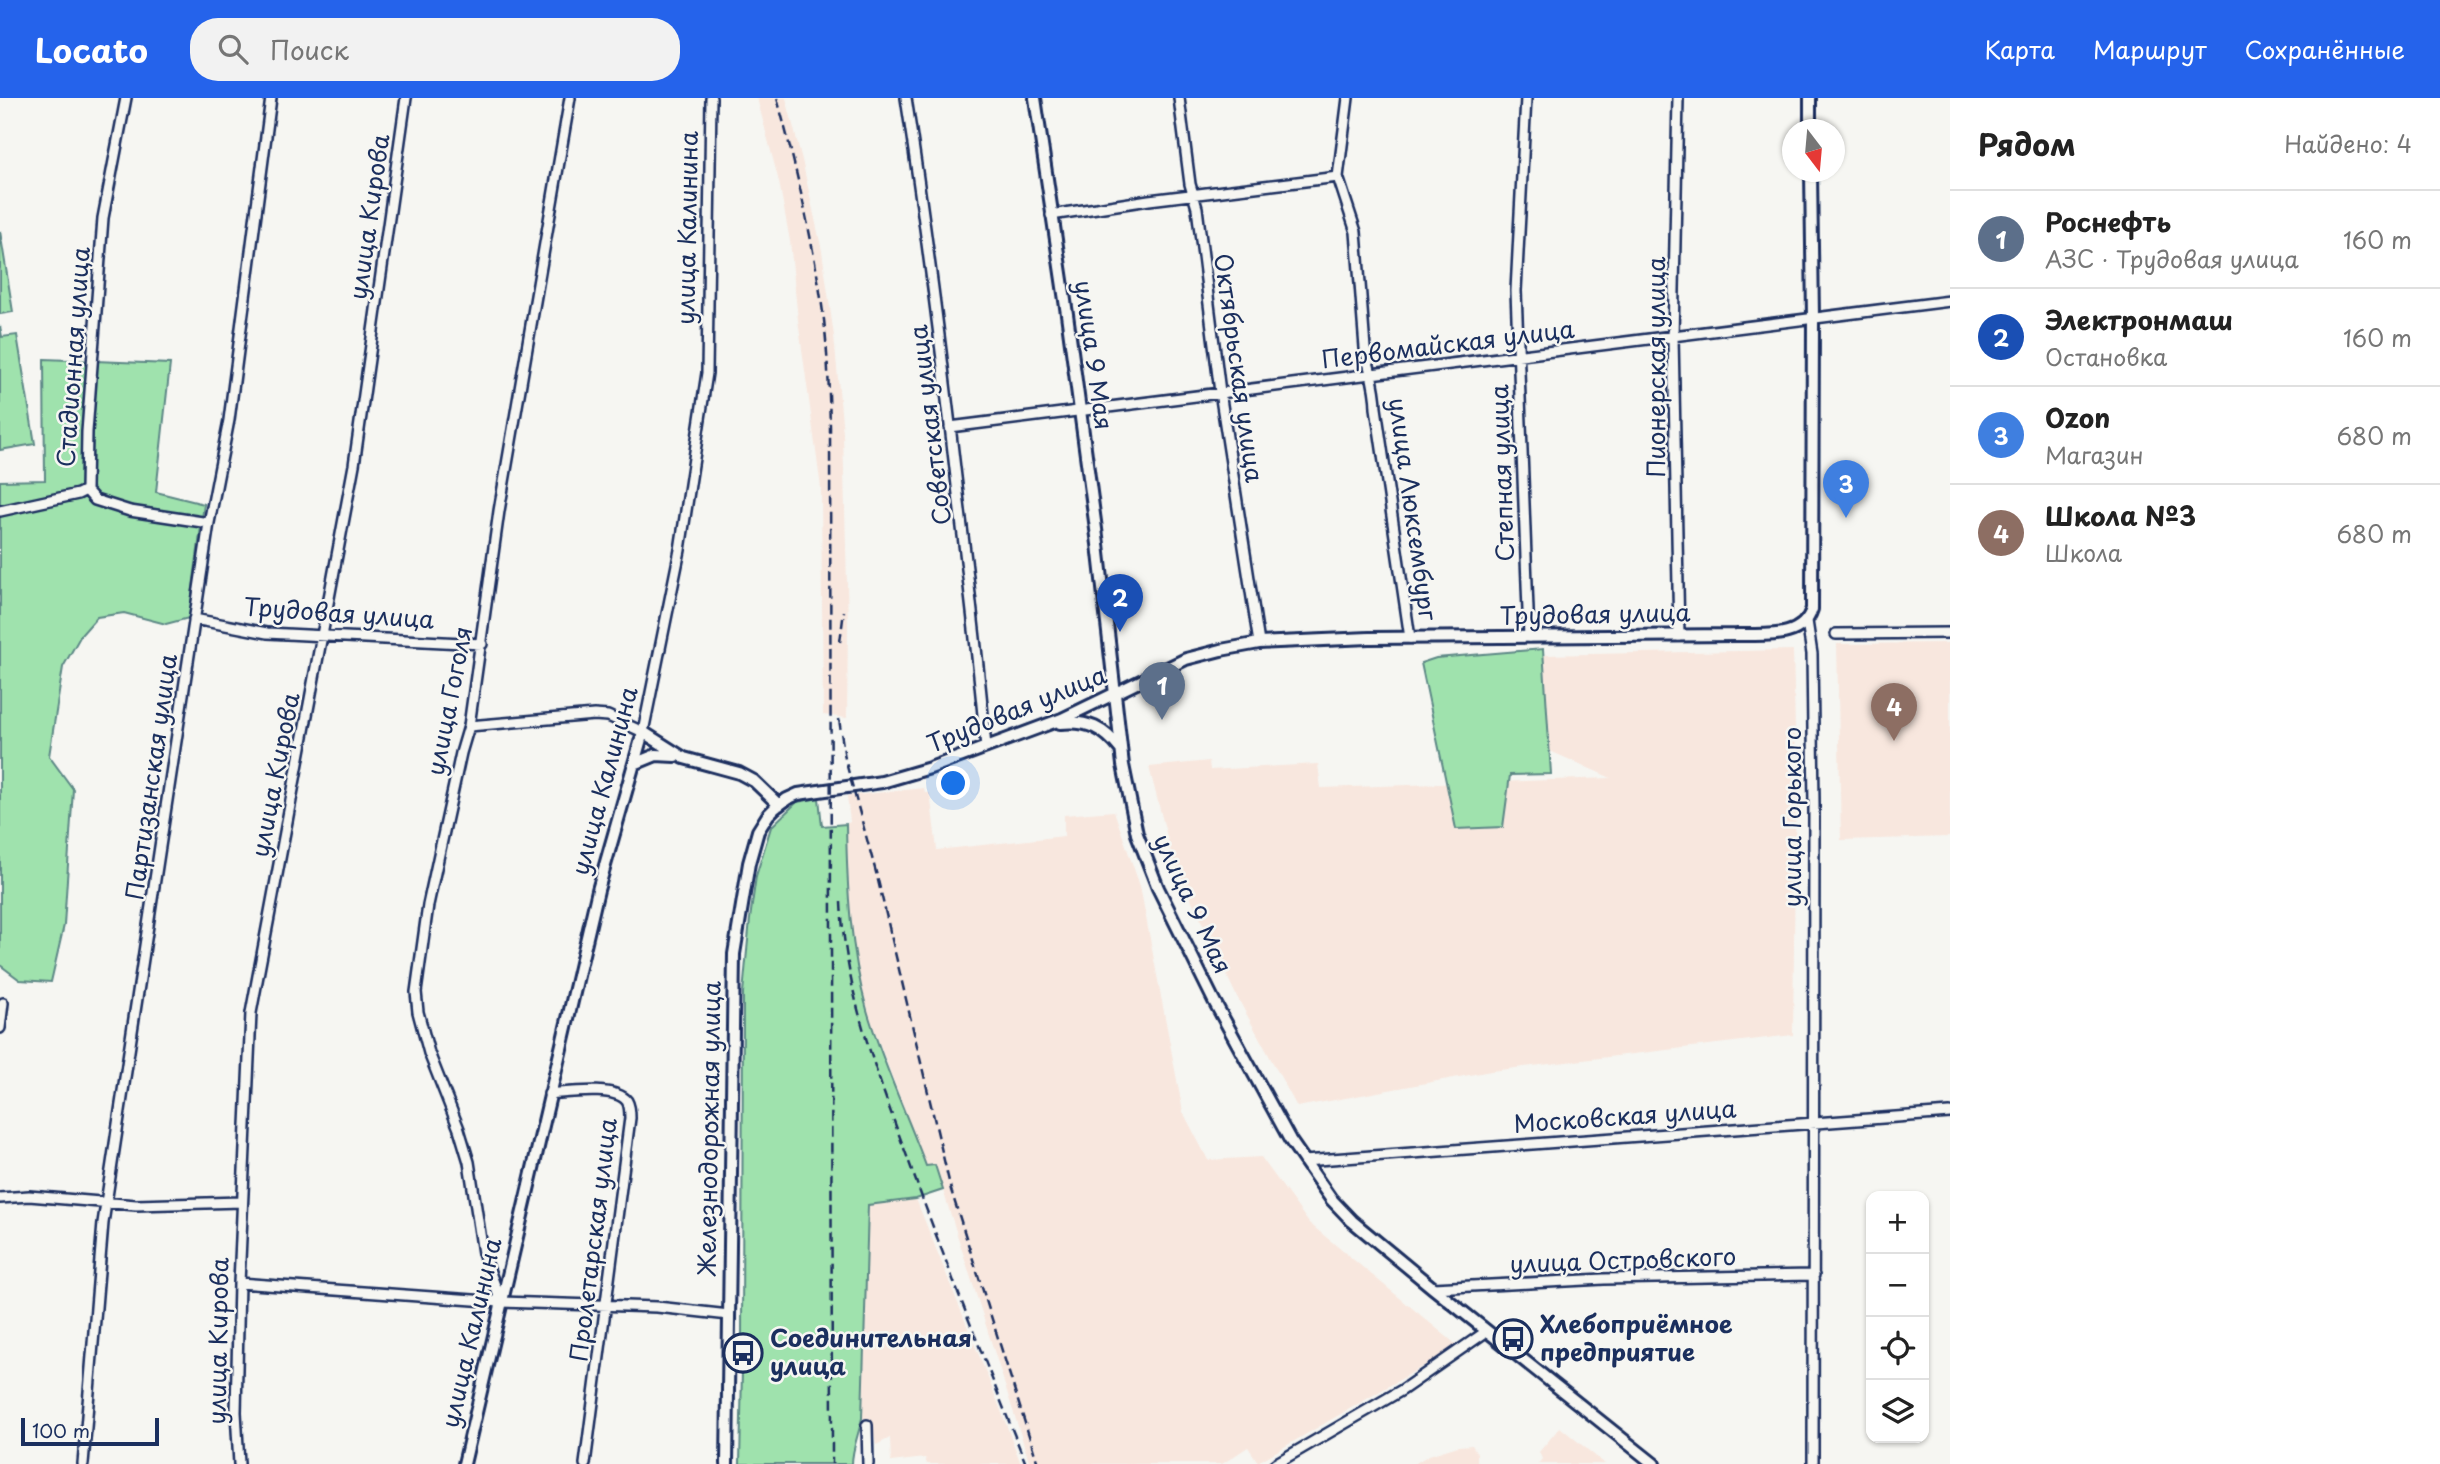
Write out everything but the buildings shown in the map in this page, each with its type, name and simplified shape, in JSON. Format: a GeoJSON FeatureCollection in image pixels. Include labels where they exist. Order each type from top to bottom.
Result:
{"type":"FeatureCollection","features":[{"type":"Feature","properties":{"kind":"street","name":"Стадионная улица"},"geometry":{"type":"LineString","coordinates":[[126,98],[103,218],[87,432],[86,490],[95,500],[130,511],[209,523]]}},
{"type":"Feature","properties":{"kind":"street","name":"Партизанская улица"},"geometry":{"type":"LineString","coordinates":[[83,1464],[106,1203],[209,523],[229,420],[271,98]]}},
{"type":"Feature","properties":{"kind":"street","name":"улица Кирова"},"geometry":{"type":"LineString","coordinates":[[239,1464],[236,1412],[241,1202],[251,1013],[354,465],[407,98]]}},
{"type":"Feature","properties":{"kind":"street","name":"улица Гоголя"},"geometry":{"type":"LineString","coordinates":[[501,1302],[483,1253],[469,1162],[429,1053],[418,1012],[416,992],[428,905],[469,726],[499,511],[570,98]]}},
{"type":"Feature","properties":{"kind":"street","name":"улица Калинина"},"geometry":{"type":"LineString","coordinates":[[464,1464],[598,890],[643,732],[680,550],[707,373],[711,98]]}},
{"type":"Feature","properties":{"kind":"street","name":"Советская улица"},"geometry":{"type":"LineString","coordinates":[[906,98],[928,234],[976,631],[986,748]]}},
{"type":"Feature","properties":{"kind":"street","name":"улица 9 Мая"},"geometry":{"type":"LineString","coordinates":[[1035,98],[1106,607],[1121,751],[1135,824],[1149,868],[1214,1001],[1290,1140],[1331,1199],[1352,1221],[1433,1288],[1654,1464]]}},
{"type":"Feature","properties":{"kind":"street","name":"Октябрьская улица"},"geometry":{"type":"LineString","coordinates":[[1178,98],[1197,208],[1220,392],[1259,643]]}},
{"type":"Feature","properties":{"kind":"street","name":"улица Люксембург"},"geometry":{"type":"LineString","coordinates":[[1348,98],[1338,177],[1356,232],[1365,348],[1375,384],[1410,638]]}},
{"type":"Feature","properties":{"kind":"street","name":"Степная улица"},"geometry":{"type":"LineString","coordinates":[[1526,98],[1516,253],[1529,637]]}},
{"type":"Feature","properties":{"kind":"street","name":"Пионерская улица"},"geometry":{"type":"LineString","coordinates":[[1678,98],[1673,337],[1679,635]]}},
{"type":"Feature","properties":{"kind":"street"},"geometry":{"type":"LineString","coordinates":[[1810,98],[1810,119]]}},
{"type":"Feature","properties":{"kind":"street"},"geometry":{"type":"LineString","coordinates":[[1051,215],[1338,177]]}},
{"type":"Feature","properties":{"kind":"street","name":"улица Горького"},"geometry":{"type":"LineString","coordinates":[[1811,182],[1812,609],[1807,621],[1812,654],[1814,805],[1813,1464]]}},
{"type":"Feature","properties":{"kind":"street","name":"Первомайская улица"},"geometry":{"type":"LineString","coordinates":[[950,427],[1950,301]]}},
{"type":"Feature","properties":{"kind":"street"},"geometry":{"type":"LineString","coordinates":[[0,511],[86,490]]}},
{"type":"Feature","properties":{"kind":"street","name":"Трудовая улица"},"geometry":{"type":"LineString","coordinates":[[194,619],[267,633],[482,644]]}},
{"type":"Feature","properties":{"kind":"street","name":"Трудовая улица"},"geometry":{"type":"LineString","coordinates":[[779,804],[798,794],[864,786],[905,776],[986,748],[1051,724],[1186,659],[1213,651],[1259,643],[1324,639],[1778,634],[1803,627],[1807,621]]}},
{"type":"Feature","properties":{"kind":"street"},"geometry":{"type":"LineString","coordinates":[[1836,635],[1950,633]]}},
{"type":"Feature","properties":{"kind":"street"},"geometry":{"type":"LineString","coordinates":[[469,726],[608,716],[643,732],[684,758]]}},
{"type":"Feature","properties":{"kind":"street"},"geometry":{"type":"LineString","coordinates":[[1051,724],[1083,723],[1098,726],[1111,737],[1121,751]]}},
{"type":"Feature","properties":{"kind":"street"},"geometry":{"type":"LineString","coordinates":[[634,764],[656,755],[684,758],[739,773],[754,781],[779,804]]}},
{"type":"Feature","properties":{"kind":"street","name":"Железнодорожная улица"},"geometry":{"type":"LineString","coordinates":[[727,1464],[734,954],[743,893],[755,841],[768,815],[779,804]]}},
{"type":"Feature","properties":{"kind":"street"},"geometry":{"type":"LineString","coordinates":[[0,1028],[3,1003]]}},
{"type":"Feature","properties":{"kind":"street","name":"Пролетарская улица"},"geometry":{"type":"LineString","coordinates":[[549,1094],[609,1092],[622,1097],[629,1108],[630,1118],[585,1464]]}},
{"type":"Feature","properties":{"kind":"street","name":"Московская улица"},"geometry":{"type":"LineString","coordinates":[[1304,1161],[1950,1113]]}},
{"type":"Feature","properties":{"kind":"street"},"geometry":{"type":"LineString","coordinates":[[0,1198],[29,1196],[136,1205],[241,1202]]}},
{"type":"Feature","properties":{"kind":"street","name":"улица Островского"},"geometry":{"type":"LineString","coordinates":[[1433,1288],[1604,1279],[1814,1275]]}},
{"type":"Feature","properties":{"kind":"street"},"geometry":{"type":"LineString","coordinates":[[239,1283],[501,1302],[657,1307],[729,1315]]}},
{"type":"Feature","properties":{"kind":"street"},"geometry":{"type":"LineString","coordinates":[[1275,1464],[1402,1390],[1487,1331]]}},
{"type":"Feature","properties":{"kind":"street"},"geometry":{"type":"LineString","coordinates":[[867,1425],[868,1464]]}},
{"type":"Feature","properties":{"kind":"shaded area"},"geometry":{"type":"Polygon","coordinates":[[[757,98],[786,98],[822,251],[834,336],[843,433],[848,623],[847,718],[823,715],[821,488],[790,241],[779,182],[757,98]]]}},
{"type":"Feature","properties":{"kind":"shaded area"},"geometry":{"type":"Polygon","coordinates":[[[1950,643],[1950,837],[1841,840],[1837,644],[1950,643]]]}},
{"type":"Feature","properties":{"kind":"shaded area"},"geometry":{"type":"Polygon","coordinates":[[[1793,650],[1796,768],[1793,1035],[1491,1071],[1297,1107],[1235,993],[1173,860],[1149,767],[1209,761],[1210,770],[1318,764],[1321,788],[1611,778],[1550,751],[1543,655],[1793,650]]]}},
{"type":"Feature","properties":{"kind":"shaded area"},"geometry":{"type":"Polygon","coordinates":[[[924,788],[925,793],[930,793],[937,850],[1064,836],[1064,815],[1114,811],[1140,886],[1183,1112],[1208,1160],[1261,1157],[1309,1223],[1458,1346],[1258,1462],[1248,1447],[1222,1464],[1030,1464],[935,1165],[926,1166],[867,1011],[854,952],[847,876],[846,824],[850,822],[847,796],[924,788]]]}},
{"type":"Feature","properties":{"kind":"shaded area"},"geometry":{"type":"Polygon","coordinates":[[[916,1199],[1021,1464],[927,1464],[925,1458],[891,1462],[890,1438],[876,1445],[872,1421],[862,1418],[868,1205],[916,1199]]]}},
{"type":"Feature","properties":{"kind":"shaded area"},"geometry":{"type":"Polygon","coordinates":[[[1560,1427],[1605,1464],[1538,1464],[1542,1459],[1539,1452],[1560,1427]]]}},
{"type":"Feature","properties":{"kind":"shaded area"},"geometry":{"type":"Polygon","coordinates":[[[1472,1445],[1480,1464],[1414,1464],[1429,1455],[1458,1446],[1472,1445]]]}},
{"type":"Feature","properties":{"kind":"green space"},"geometry":{"type":"Polygon","coordinates":[[[0,231],[13,312],[0,314],[0,231]]]}},
{"type":"Feature","properties":{"kind":"green space"},"geometry":{"type":"Polygon","coordinates":[[[0,326],[2,337],[17,335],[35,444],[0,450],[0,326]]]}},
{"type":"Feature","properties":{"kind":"green space"},"geometry":{"type":"Polygon","coordinates":[[[44,359],[170,364],[156,492],[204,504],[189,618],[166,624],[124,613],[97,617],[81,635],[63,667],[49,756],[73,789],[64,925],[51,982],[20,980],[0,965],[0,481],[45,480],[44,359]]]}},
{"type":"Feature","properties":{"kind":"green space"},"geometry":{"type":"Polygon","coordinates":[[[1543,649],[1551,774],[1510,775],[1503,827],[1456,829],[1421,663],[1436,658],[1543,649]]]}},
{"type":"Feature","properties":{"kind":"green space"},"geometry":{"type":"Polygon","coordinates":[[[819,798],[822,826],[846,824],[853,941],[861,987],[873,1030],[926,1166],[935,1165],[943,1190],[916,1199],[868,1205],[862,1418],[852,1464],[740,1464],[742,1371],[753,1359],[742,1347],[743,993],[750,919],[756,876],[771,827],[797,802],[819,798]]]}},
{"type":"Feature","properties":{"kind":"railway"},"geometry":{"type":"LineString","coordinates":[[777,98],[798,180],[815,264],[824,320],[829,387],[832,1464]]}},
{"type":"Feature","properties":{"kind":"railway"},"geometry":{"type":"LineString","coordinates":[[840,642],[844,611]]}},
{"type":"Feature","properties":{"kind":"railway"},"geometry":{"type":"LineString","coordinates":[[839,719],[845,759],[877,876],[951,1190],[1038,1464]]}},
{"type":"Feature","properties":{"kind":"railway"},"geometry":{"type":"LineString","coordinates":[[841,902],[849,969],[875,1066],[937,1238],[1026,1464]]}},
{"type":"Feature","properties":{"kind":"place","name":"Ozon"},"geometry":{"type":"Point","coordinates":[1846,518]}},
{"type":"Feature","properties":{"kind":"place","name":"Электронмаш"},"geometry":{"type":"Point","coordinates":[1120,632]}},
{"type":"Feature","properties":{"kind":"place","name":"Роснефть"},"geometry":{"type":"Point","coordinates":[1162,720]}},
{"type":"Feature","properties":{"kind":"place","name":"Школа №3"},"geometry":{"type":"Point","coordinates":[1894,741]}},
{"type":"Feature","properties":{"kind":"place","name":"Хлебоприёмное предприятие"},"geometry":{"type":"Point","coordinates":[1513,1339]}},
{"type":"Feature","properties":{"kind":"place","name":"Соединительная улица"},"geometry":{"type":"Point","coordinates":[743,1353]}}]}
